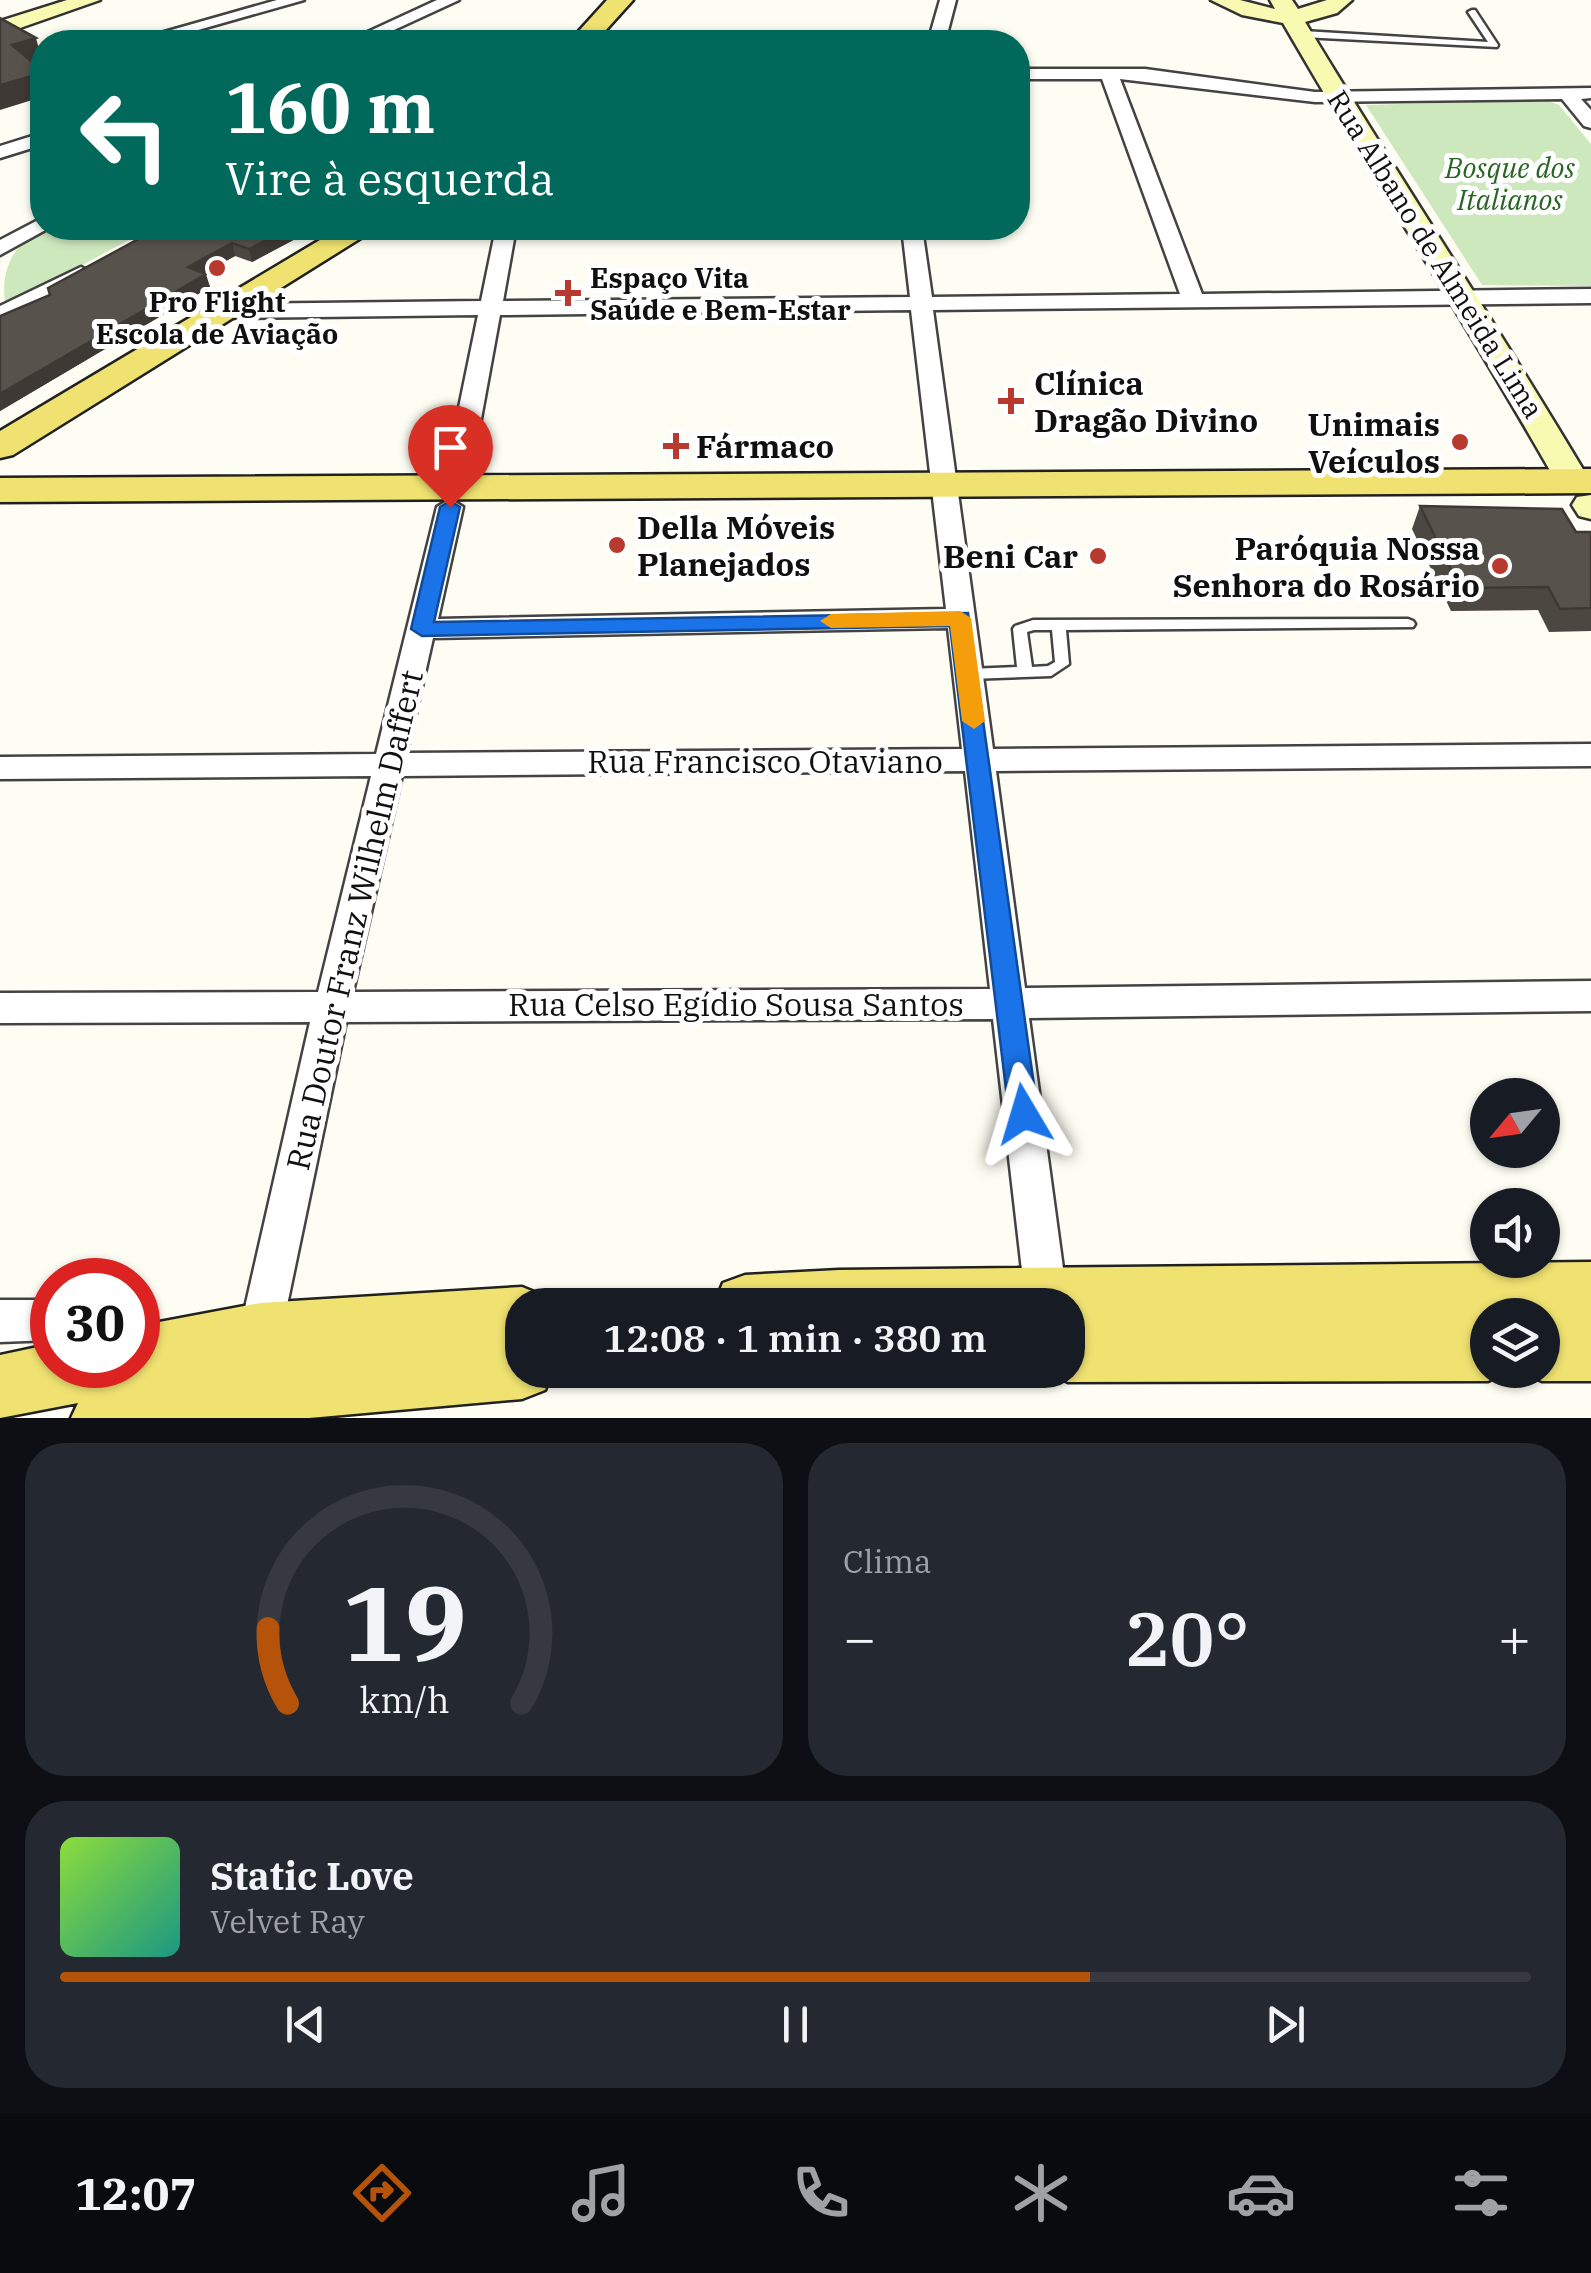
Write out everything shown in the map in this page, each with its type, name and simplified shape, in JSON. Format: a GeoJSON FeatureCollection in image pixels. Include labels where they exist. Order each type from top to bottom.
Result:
{"type":"FeatureCollection","features":[{"type":"Feature","properties":{"kind":"main road"},"geometry":{"type":"LineString","coordinates":[[592,30],[621,0]]}},
{"type":"Feature","properties":{"kind":"main road"},"geometry":{"type":"LineString","coordinates":[[46,490],[14,485],[2,475],[2,458],[10,440],[341,240]]}},
{"type":"Feature","properties":{"kind":"main road"},"geometry":{"type":"LineString","coordinates":[[0,490],[452,498]]}},
{"type":"Feature","properties":{"kind":"main road"},"geometry":{"type":"LineString","coordinates":[[0,508],[452,498],[1587,496]]}},
{"type":"Feature","properties":{"kind":"main road"},"geometry":{"type":"LineString","coordinates":[[1085,1316],[1591,1292]]}},
{"type":"Feature","properties":{"kind":"main road"},"geometry":{"type":"LineString","coordinates":[[160,1354],[260,1334],[505,1319]]}},
{"type":"Feature","properties":{"kind":"main road"},"geometry":{"type":"LineString","coordinates":[[1085,1319],[1470,1348]]}},
{"type":"Feature","properties":{"kind":"main road"},"geometry":{"type":"LineString","coordinates":[[1560,1349],[1591,1348]]}},
{"type":"Feature","properties":{"kind":"main road"},"geometry":{"type":"LineString","coordinates":[[104,1418],[332,1382],[505,1368]]}},
{"type":"Feature","properties":{"kind":"main road"},"geometry":{"type":"LineString","coordinates":[[0,1387],[30,1381]]}},
{"type":"Feature","properties":{"kind":"street"},"geometry":{"type":"LineString","coordinates":[[0,28],[88,0]]}},
{"type":"Feature","properties":{"kind":"street"},"geometry":{"type":"LineString","coordinates":[[183,30],[296,0]]}},
{"type":"Feature","properties":{"kind":"street"},"geometry":{"type":"LineString","coordinates":[[382,30],[451,0]]}},
{"type":"Feature","properties":{"kind":"street"},"geometry":{"type":"LineString","coordinates":[[936,30],[948,0]]}},
{"type":"Feature","properties":{"kind":"street"},"geometry":{"type":"LineString","coordinates":[[1222,0],[1257,12],[1292,17],[1326,10],[1341,0]]}},
{"type":"Feature","properties":{"kind":"street","name":"Rua Albano de Almeida Lima"},"geometry":{"type":"LineString","coordinates":[[1292,17],[1587,496]]}},
{"type":"Feature","properties":{"kind":"street"},"geometry":{"type":"LineString","coordinates":[[1109,73],[1193,299]]}},
{"type":"Feature","properties":{"kind":"street"},"geometry":{"type":"LineString","coordinates":[[1030,74],[1167,75],[1279,93],[1340,97],[1591,93]]}},
{"type":"Feature","properties":{"kind":"street"},"geometry":{"type":"LineString","coordinates":[[1566,93],[1591,122]]}},
{"type":"Feature","properties":{"kind":"street"},"geometry":{"type":"LineString","coordinates":[[0,152],[30,143]]}},
{"type":"Feature","properties":{"kind":"street"},"geometry":{"type":"LineString","coordinates":[[0,249],[30,231]]}},
{"type":"Feature","properties":{"kind":"street","name":"Rua Doutor Franz Wilhelm Daffert"},"geometry":{"type":"LineString","coordinates":[[260,1334],[332,1006],[452,498],[504,240]]}},
{"type":"Feature","properties":{"kind":"street"},"geometry":{"type":"LineString","coordinates":[[913,240],[1049,1288]]}},
{"type":"Feature","properties":{"kind":"street"},"geometry":{"type":"LineString","coordinates":[[2,313],[110,258]]}},
{"type":"Feature","properties":{"kind":"street"},"geometry":{"type":"LineString","coordinates":[[222,310],[1591,296]]}},
{"type":"Feature","properties":{"kind":"street"},"geometry":{"type":"LineString","coordinates":[[422,629],[960,618]]}},
{"type":"Feature","properties":{"kind":"street","name":"Rua Francisco Otaviano"},"geometry":{"type":"LineString","coordinates":[[0,768],[1591,755]]}},
{"type":"Feature","properties":{"kind":"street","name":"Rua Celso Egídio Sousa Santos"},"geometry":{"type":"LineString","coordinates":[[0,1008],[1591,996]]}},
{"type":"Feature","properties":{"kind":"street"},"geometry":{"type":"LineString","coordinates":[[0,1321],[30,1320]]}},
{"type":"Feature","properties":{"kind":"lane"},"geometry":{"type":"LineString","coordinates":[[1292,17],[1494,46],[1472,12]]}},
{"type":"Feature","properties":{"kind":"lane"},"geometry":{"type":"LineString","coordinates":[[1025,672],[1020,629],[1059,625],[1408,624]]}},
{"type":"Feature","properties":{"kind":"lane"},"geometry":{"type":"LineString","coordinates":[[969,674],[1050,671],[1062,664],[1059,625]]}},
{"type":"Feature","properties":{"kind":"green space","name":"Bosque dos Italianos"},"geometry":{"type":"Polygon","coordinates":[[[1545,100],[1559,105],[1591,144],[1591,286],[1482,285],[1366,105],[1545,100]]]}},
{"type":"Feature","properties":{"kind":"green space"},"geometry":{"type":"Polygon","coordinates":[[[28,239],[129,240],[25,296],[5,301],[8,266],[28,239]]]}},
{"type":"Feature","properties":{"kind":"building"},"geometry":{"type":"Polygon","coordinates":[[[0,18],[30,35],[30,40],[12,45],[30,60],[30,76],[0,85],[0,18]]]}},
{"type":"Feature","properties":{"kind":"building"},"geometry":{"type":"Polygon","coordinates":[[[137,240],[267,240],[249,249],[232,243],[188,267],[206,274],[0,394],[0,316],[50,295],[48,288],[137,240]]]}},
{"type":"Feature","properties":{"kind":"building"},"geometry":{"type":"Polygon","coordinates":[[[1420,506],[1562,509],[1576,532],[1591,532],[1591,608],[1560,609],[1548,587],[1460,588],[1420,506]]]}},
{"type":"Feature","properties":{"kind":"slow traffic"},"geometry":{"type":"LineString","coordinates":[[831,621],[960,618],[974,721]]}},
{"type":"Feature","properties":{"kind":"place","name":"Pro Flight Escola de Aviação"},"geometry":{"type":"Point","coordinates":[217,268]}},
{"type":"Feature","properties":{"kind":"place","name":"Espaço Vita Saúde e Bem-Estar"},"geometry":{"type":"Point","coordinates":[568,293]}},
{"type":"Feature","properties":{"kind":"place","name":"Clínica Dragão Divino"},"geometry":{"type":"Point","coordinates":[1011,401]}},
{"type":"Feature","properties":{"kind":"place","name":"Unimais Veículos"},"geometry":{"type":"Point","coordinates":[1460,442]}},
{"type":"Feature","properties":{"kind":"place","name":"Fármaco"},"geometry":{"type":"Point","coordinates":[676,446]}},
{"type":"Feature","properties":{"kind":"place","name":"Della Móveis Planejados"},"geometry":{"type":"Point","coordinates":[617,545]}},
{"type":"Feature","properties":{"kind":"place","name":"Beni Car"},"geometry":{"type":"Point","coordinates":[1098,556]}},
{"type":"Feature","properties":{"kind":"place","name":"Paróquia Nossa Senhora do Rosário"},"geometry":{"type":"Point","coordinates":[1500,566]}},
{"type":"Feature","properties":{"kind":"route"},"geometry":{"type":"LineString","coordinates":[[450,507],[422,629],[960,618],[1024,1114]]}}]}
